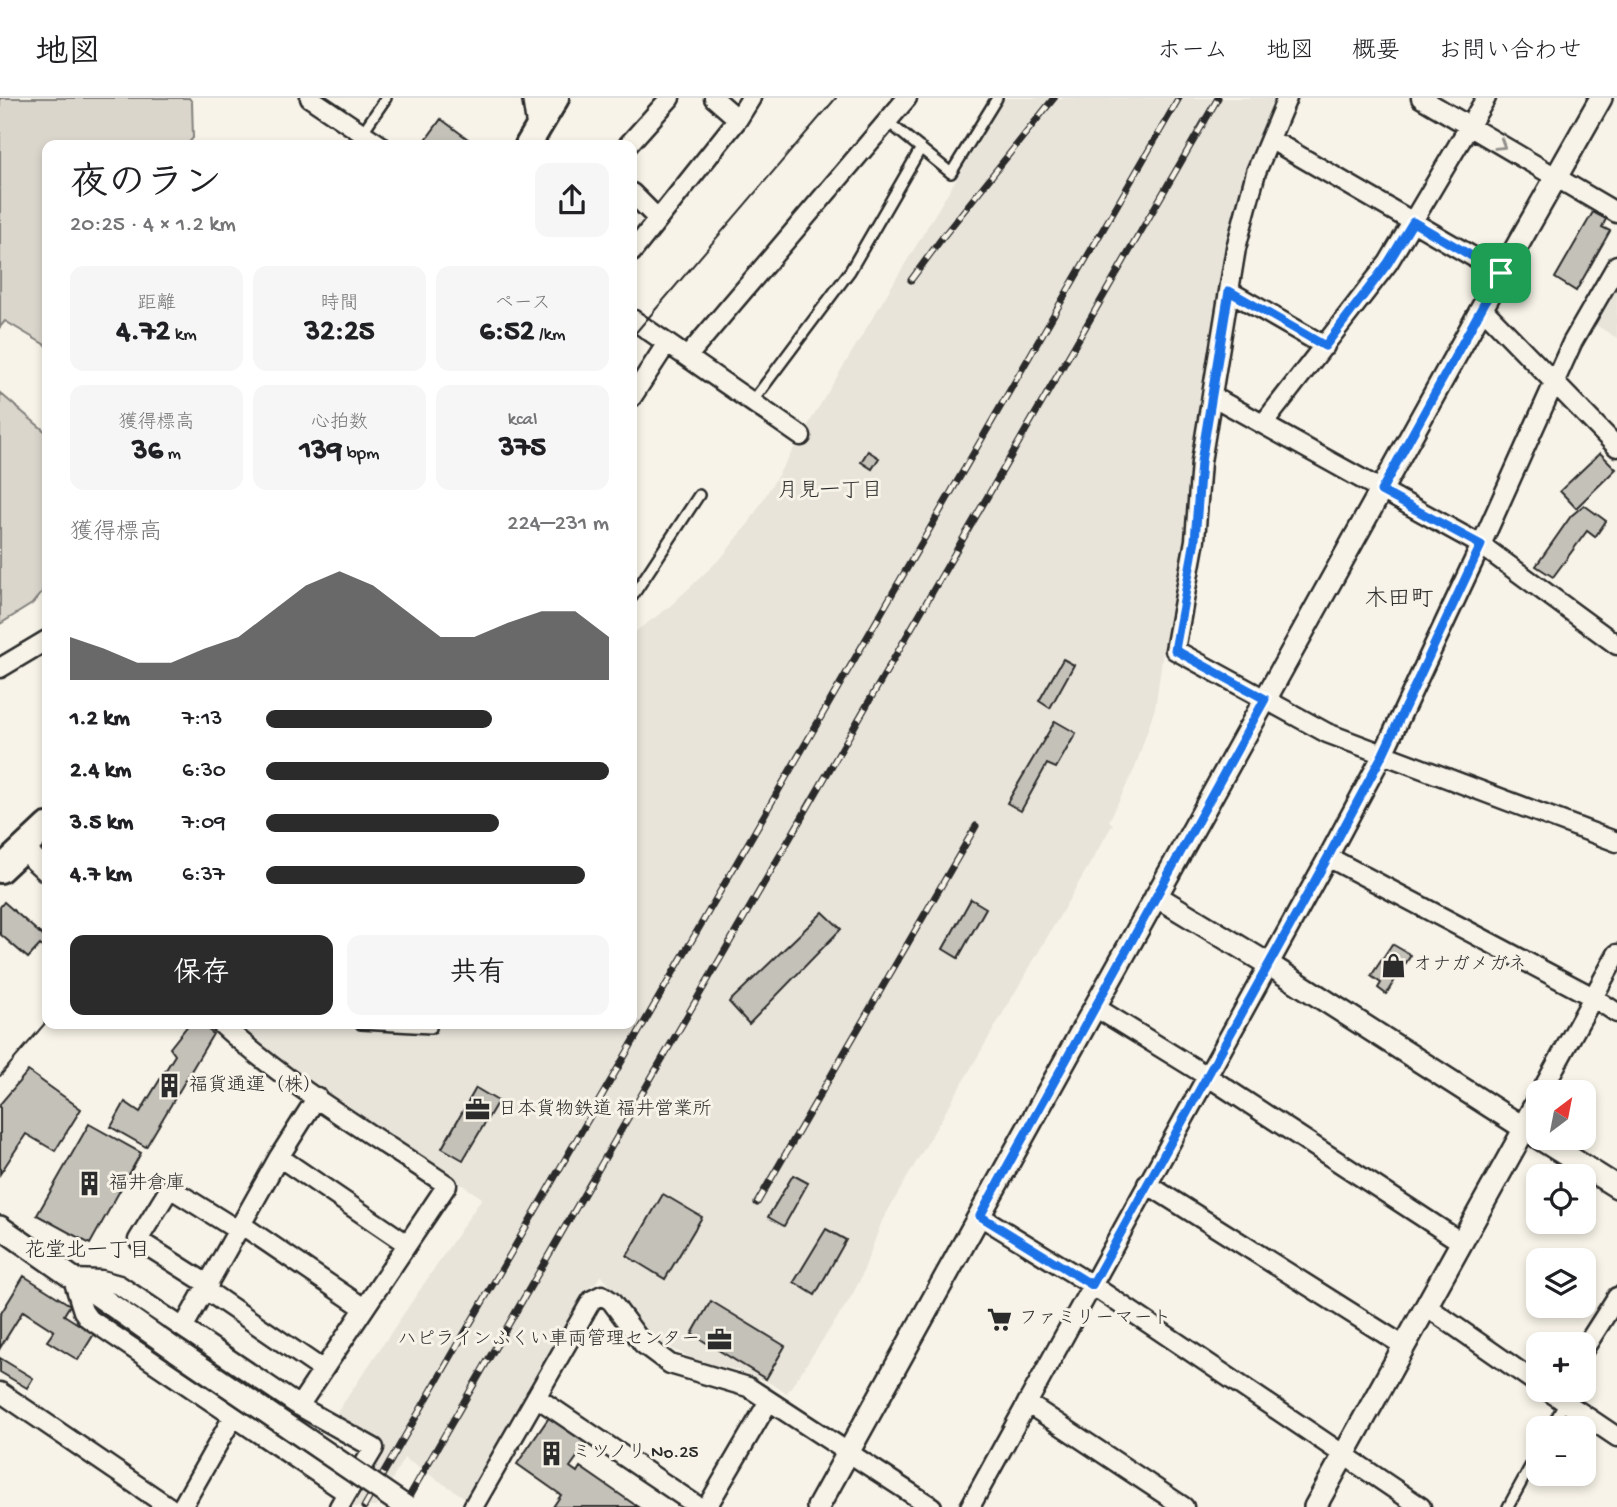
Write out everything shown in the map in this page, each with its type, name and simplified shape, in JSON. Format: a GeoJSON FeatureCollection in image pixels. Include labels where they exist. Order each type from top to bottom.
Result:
{"type":"FeatureCollection","features":[{"type":"Feature","properties":{"kind":"main road"},"geometry":{"type":"LineString","coordinates":[[533,138],[556,98]]}},
{"type":"Feature","properties":{"kind":"main road"},"geometry":{"type":"LineString","coordinates":[[0,870],[11,848],[42,829]]}},
{"type":"Feature","properties":{"kind":"street"},"geometry":{"type":"LineString","coordinates":[[310,98],[358,139]]}},
{"type":"Feature","properties":{"kind":"street"},"geometry":{"type":"LineString","coordinates":[[533,98],[533,138]]}},
{"type":"Feature","properties":{"kind":"street"},"geometry":{"type":"LineString","coordinates":[[632,140],[670,98]]}},
{"type":"Feature","properties":{"kind":"street"},"geometry":{"type":"LineString","coordinates":[[713,98],[737,119]]}},
{"type":"Feature","properties":{"kind":"street"},"geometry":{"type":"LineString","coordinates":[[637,246],[751,98]]}},
{"type":"Feature","properties":{"kind":"street"},"geometry":{"type":"LineString","coordinates":[[687,357],[907,98]]}},
{"type":"Feature","properties":{"kind":"street"},"geometry":{"type":"LineString","coordinates":[[1287,98],[1256,172],[1236,248],[1201,462],[1195,540],[1175,650],[1327,733],[1617,842]]}},
{"type":"Feature","properties":{"kind":"street"},"geometry":{"type":"LineString","coordinates":[[1421,98],[1617,213]]}},
{"type":"Feature","properties":{"kind":"street"},"geometry":{"type":"LineString","coordinates":[[1264,423],[1388,263],[1486,98]]}},
{"type":"Feature","properties":{"kind":"street"},"geometry":{"type":"LineString","coordinates":[[818,1507],[1501,273],[1601,98]]}},
{"type":"Feature","properties":{"kind":"street"},"geometry":{"type":"LineString","coordinates":[[1270,139],[1501,273]]}},
{"type":"Feature","properties":{"kind":"street"},"geometry":{"type":"LineString","coordinates":[[637,198],[658,219]]}},
{"type":"Feature","properties":{"kind":"street"},"geometry":{"type":"LineString","coordinates":[[970,1507],[1383,754],[1572,342],[1617,265]]}},
{"type":"Feature","properties":{"kind":"street"},"geometry":{"type":"LineString","coordinates":[[1229,291],[1325,346]]}},
{"type":"Feature","properties":{"kind":"street"},"geometry":{"type":"LineString","coordinates":[[1482,308],[1617,447]]}},
{"type":"Feature","properties":{"kind":"street"},"geometry":{"type":"LineString","coordinates":[[637,322],[801,436]]}},
{"type":"Feature","properties":{"kind":"street"},"geometry":{"type":"LineString","coordinates":[[637,389],[667,343]]}},
{"type":"Feature","properties":{"kind":"street"},"geometry":{"type":"LineString","coordinates":[[1212,396],[1481,545],[1617,645]]}},
{"type":"Feature","properties":{"kind":"street"},"geometry":{"type":"LineString","coordinates":[[0,668],[42,643]]}},
{"type":"Feature","properties":{"kind":"street"},"geometry":{"type":"LineString","coordinates":[[11,848],[42,868]]}},
{"type":"Feature","properties":{"kind":"street"},"geometry":{"type":"LineString","coordinates":[[1328,857],[1593,997],[1617,1013]]}},
{"type":"Feature","properties":{"kind":"street"},"geometry":{"type":"LineString","coordinates":[[1156,896],[1526,1129]]}},
{"type":"Feature","properties":{"kind":"street"},"geometry":{"type":"LineString","coordinates":[[1547,1080],[1617,954]]}},
{"type":"Feature","properties":{"kind":"street"},"geometry":{"type":"LineString","coordinates":[[1095,1007],[1207,1076],[1461,1242]]}},
{"type":"Feature","properties":{"kind":"street"},"geometry":{"type":"LineString","coordinates":[[227,1029],[317,1097],[447,1185],[299,1406]]}},
{"type":"Feature","properties":{"kind":"street"},"geometry":{"type":"LineString","coordinates":[[183,1328],[279,1157],[317,1097]]}},
{"type":"Feature","properties":{"kind":"street"},"geometry":{"type":"LineString","coordinates":[[1315,1507],[1461,1242],[1526,1140]]}},
{"type":"Feature","properties":{"kind":"street"},"geometry":{"type":"LineString","coordinates":[[1559,1150],[1617,1187]]}},
{"type":"Feature","properties":{"kind":"street"},"geometry":{"type":"LineString","coordinates":[[279,1157],[407,1244]]}},
{"type":"Feature","properties":{"kind":"street"},"geometry":{"type":"LineString","coordinates":[[1147,1184],[1404,1346]]}},
{"type":"Feature","properties":{"kind":"street"},"geometry":{"type":"LineString","coordinates":[[323,1370],[138,1240],[170,1188],[240,1228],[364,1308]]}},
{"type":"Feature","properties":{"kind":"street"},"geometry":{"type":"LineString","coordinates":[[980,1216],[1092,1285],[1421,1507]]}},
{"type":"Feature","properties":{"kind":"street"},"geometry":{"type":"LineString","coordinates":[[0,1227],[406,1507]]}},
{"type":"Feature","properties":{"kind":"street"},"geometry":{"type":"LineString","coordinates":[[73,1279],[114,1283],[299,1406],[374,1448],[343,1500],[233,1417],[88,1318],[83,1311],[73,1279]]}},
{"type":"Feature","properties":{"kind":"street"},"geometry":{"type":"LineString","coordinates":[[473,1507],[592,1300],[602,1295],[611,1301],[643,1344],[670,1364],[748,1387],[932,1507]]}},
{"type":"Feature","properties":{"kind":"street"},"geometry":{"type":"LineString","coordinates":[[1595,1332],[1617,1297]]}},
{"type":"Feature","properties":{"kind":"street"},"geometry":{"type":"LineString","coordinates":[[1426,1306],[1526,1376]]}},
{"type":"Feature","properties":{"kind":"street"},"geometry":{"type":"LineString","coordinates":[[0,1392],[169,1507]]}},
{"type":"Feature","properties":{"kind":"street"},"geometry":{"type":"LineString","coordinates":[[536,1397],[699,1507]]}},
{"type":"Feature","properties":{"kind":"street"},"geometry":{"type":"LineString","coordinates":[[707,1507],[769,1401]]}},
{"type":"Feature","properties":{"kind":"street"},"geometry":{"type":"LineString","coordinates":[[1567,1402],[1617,1437]]}},
{"type":"Feature","properties":{"kind":"street"},"geometry":{"type":"LineString","coordinates":[[1027,1404],[1184,1507]]}},
{"type":"Feature","properties":{"kind":"street"},"geometry":{"type":"LineString","coordinates":[[182,1507],[233,1417]]}},
{"type":"Feature","properties":{"kind":"lane"},"geometry":{"type":"LineString","coordinates":[[358,139],[386,98]]}},
{"type":"Feature","properties":{"kind":"lane"},"geometry":{"type":"LineString","coordinates":[[887,121],[951,173],[997,98]]}},
{"type":"Feature","properties":{"kind":"lane"},"geometry":{"type":"LineString","coordinates":[[752,402],[850,271],[921,148]]}},
{"type":"Feature","properties":{"kind":"lane"},"geometry":{"type":"LineString","coordinates":[[637,589],[699,495]]}},
{"type":"Feature","properties":{"kind":"lane"},"geometry":{"type":"LineString","coordinates":[[1508,1507],[1526,1474]]}},
{"type":"Feature","properties":{"kind":"shaded area"},"geometry":{"type":"Polygon","coordinates":[[[0,98],[189,98],[192,102],[191,140],[42,140],[42,343],[5,321],[0,327],[0,98]]]}},
{"type":"Feature","properties":{"kind":"shaded area"},"geometry":{"type":"Polygon","coordinates":[[[1005,98],[1279,98],[1255,158],[1188,537],[1166,651],[1163,652],[1155,708],[1135,768],[1109,821],[1113,824],[882,1221],[850,1299],[787,1393],[766,1381],[737,1370],[697,1361],[656,1340],[601,1275],[594,1285],[592,1284],[467,1499],[404,1458],[377,1507],[347,1507],[383,1443],[336,1414],[482,1198],[339,1104],[243,1035],[243,1029],[637,1029],[637,630],[668,608],[722,557],[749,523],[1005,98]]]}},
{"type":"Feature","properties":{"kind":"shaded area"},"geometry":{"type":"Polygon","coordinates":[[[1617,278],[1617,338],[1591,322],[1617,278]]]}},
{"type":"Feature","properties":{"kind":"shaded area"},"geometry":{"type":"Polygon","coordinates":[[[0,393],[42,429],[42,592],[32,604],[0,624],[0,393]]]}},
{"type":"Feature","properties":{"kind":"building"},"geometry":{"type":"Polygon","coordinates":[[[441,119],[469,140],[426,140],[441,119]]]}},
{"type":"Feature","properties":{"kind":"building"},"geometry":{"type":"Polygon","coordinates":[[[1593,212],[1606,219],[1602,227],[1610,231],[1576,291],[1555,278],[1593,212]]]}},
{"type":"Feature","properties":{"kind":"building"},"geometry":{"type":"Polygon","coordinates":[[[868,451],[879,458],[872,469],[861,462],[868,451]]]}},
{"type":"Feature","properties":{"kind":"building"},"geometry":{"type":"Polygon","coordinates":[[[1600,453],[1616,469],[1576,508],[1560,491],[1600,453]]]}},
{"type":"Feature","properties":{"kind":"building"},"geometry":{"type":"Polygon","coordinates":[[[1584,505],[1606,521],[1595,537],[1587,531],[1553,577],[1536,566],[1571,516],[1584,505]]]}},
{"type":"Feature","properties":{"kind":"building"},"geometry":{"type":"Polygon","coordinates":[[[1063,659],[1074,665],[1050,708],[1039,701],[1063,659]]]}},
{"type":"Feature","properties":{"kind":"building"},"geometry":{"type":"Polygon","coordinates":[[[1055,721],[1076,733],[1056,768],[1047,764],[1021,811],[1007,803],[1055,721]]]}},
{"type":"Feature","properties":{"kind":"building"},"geometry":{"type":"Polygon","coordinates":[[[971,899],[986,908],[958,958],[943,949],[971,899]]]}},
{"type":"Feature","properties":{"kind":"building"},"geometry":{"type":"Polygon","coordinates":[[[4,902],[42,935],[42,947],[40,945],[28,958],[0,934],[0,907],[4,902]]]}},
{"type":"Feature","properties":{"kind":"building"},"geometry":{"type":"Polygon","coordinates":[[[823,912],[841,929],[749,1024],[729,1002],[823,912]]]}},
{"type":"Feature","properties":{"kind":"building"},"geometry":{"type":"Polygon","coordinates":[[[1392,944],[1411,955],[1386,994],[1378,988],[1381,983],[1371,976],[1392,944]]]}},
{"type":"Feature","properties":{"kind":"building","name":"福貨通運（株）"},"geometry":{"type":"Polygon","coordinates":[[[185,1029],[208,1029],[213,1034],[146,1147],[111,1127],[125,1102],[140,1112],[175,1055],[170,1048],[185,1029]]]}},
{"type":"Feature","properties":{"kind":"building"},"geometry":{"type":"Polygon","coordinates":[[[28,1071],[81,1109],[55,1151],[26,1134],[0,1174],[0,1104],[28,1071]]]}},
{"type":"Feature","properties":{"kind":"building"},"geometry":{"type":"Polygon","coordinates":[[[476,1088],[498,1101],[463,1160],[442,1148],[476,1088]]]}},
{"type":"Feature","properties":{"kind":"building","name":"福井倉庫"},"geometry":{"type":"Polygon","coordinates":[[[89,1124],[141,1153],[90,1244],[37,1215],[89,1124]]]}},
{"type":"Feature","properties":{"kind":"building"},"geometry":{"type":"Polygon","coordinates":[[[793,1175],[808,1183],[784,1226],[768,1217],[793,1175]]]}},
{"type":"Feature","properties":{"kind":"building"},"geometry":{"type":"Polygon","coordinates":[[[663,1194],[702,1217],[665,1279],[627,1256],[663,1194]]]}},
{"type":"Feature","properties":{"kind":"building"},"geometry":{"type":"Polygon","coordinates":[[[826,1229],[846,1240],[815,1295],[794,1282],[826,1229]]]}},
{"type":"Feature","properties":{"kind":"building"},"geometry":{"type":"Polygon","coordinates":[[[24,1276],[70,1305],[64,1315],[94,1334],[78,1360],[47,1341],[54,1331],[23,1311],[0,1348],[0,1315],[24,1276]]]}},
{"type":"Feature","properties":{"kind":"building"},"geometry":{"type":"Polygon","coordinates":[[[711,1301],[785,1346],[766,1379],[692,1334],[711,1301]]]}},
{"type":"Feature","properties":{"kind":"building"},"geometry":{"type":"Polygon","coordinates":[[[0,1358],[33,1378],[27,1388],[0,1372],[0,1358]]]}},
{"type":"Feature","properties":{"kind":"building","name":"ミツノリ No.25"},"geometry":{"type":"Polygon","coordinates":[[[550,1416],[588,1442],[570,1467],[577,1472],[580,1467],[638,1507],[553,1507],[561,1495],[517,1464],[550,1416]]]}},
{"type":"Feature","properties":{"kind":"tram line"},"geometry":{"type":"LineString","coordinates":[[637,331],[836,98]]}},
{"type":"Feature","properties":{"kind":"tram line"},"geometry":{"type":"LineString","coordinates":[[0,1076],[42,1027]]}},
{"type":"Feature","properties":{"kind":"railway"},"geometry":{"type":"LineString","coordinates":[[911,280],[1054,98]]}},
{"type":"Feature","properties":{"kind":"railway"},"geometry":{"type":"LineString","coordinates":[[364,1507],[1179,98]]}},
{"type":"Feature","properties":{"kind":"railway"},"geometry":{"type":"LineString","coordinates":[[403,1507],[1218,98]]}},
{"type":"Feature","properties":{"kind":"railway"},"geometry":{"type":"LineString","coordinates":[[757,1203],[976,826]]}},
{"type":"Feature","properties":{"kind":"place","name":"オナガメガネ"},"geometry":{"type":"Point","coordinates":[1393,965]}},
{"type":"Feature","properties":{"kind":"place","name":"福貨通運（株）"},"geometry":{"type":"Point","coordinates":[169,1086]}},
{"type":"Feature","properties":{"kind":"place","name":"日本貨物鉄道 福井営業所"},"geometry":{"type":"Point","coordinates":[478,1110]}},
{"type":"Feature","properties":{"kind":"place","name":"福井倉庫"},"geometry":{"type":"Point","coordinates":[89,1184]}},
{"type":"Feature","properties":{"kind":"place","name":"ファミリーマート"},"geometry":{"type":"Point","coordinates":[999,1319]}},
{"type":"Feature","properties":{"kind":"place","name":"ハピラインふくい車両管理センター"},"geometry":{"type":"Point","coordinates":[720,1340]}},
{"type":"Feature","properties":{"kind":"place","name":"ミツノリ No.25"},"geometry":{"type":"Point","coordinates":[552,1453]}},
{"type":"Feature","properties":{"kind":"district","name":"月見一丁目"},"geometry":{"type":"Point","coordinates":[830,492]}},
{"type":"Feature","properties":{"kind":"district","name":"木田町"},"geometry":{"type":"Point","coordinates":[1399,600]}},
{"type":"Feature","properties":{"kind":"district","name":"花堂北一丁目"},"geometry":{"type":"Point","coordinates":[87,1252]}},
{"type":"Feature","properties":{"kind":"route"},"geometry":{"type":"LineString","coordinates":[[1413,222],[1501,273],[1381,491],[1481,545],[1383,754],[1092,1285],[980,1216],[1265,699],[1175,650],[1195,540],[1201,462],[1229,291],[1325,346],[1388,263],[1413,222]]}}]}
